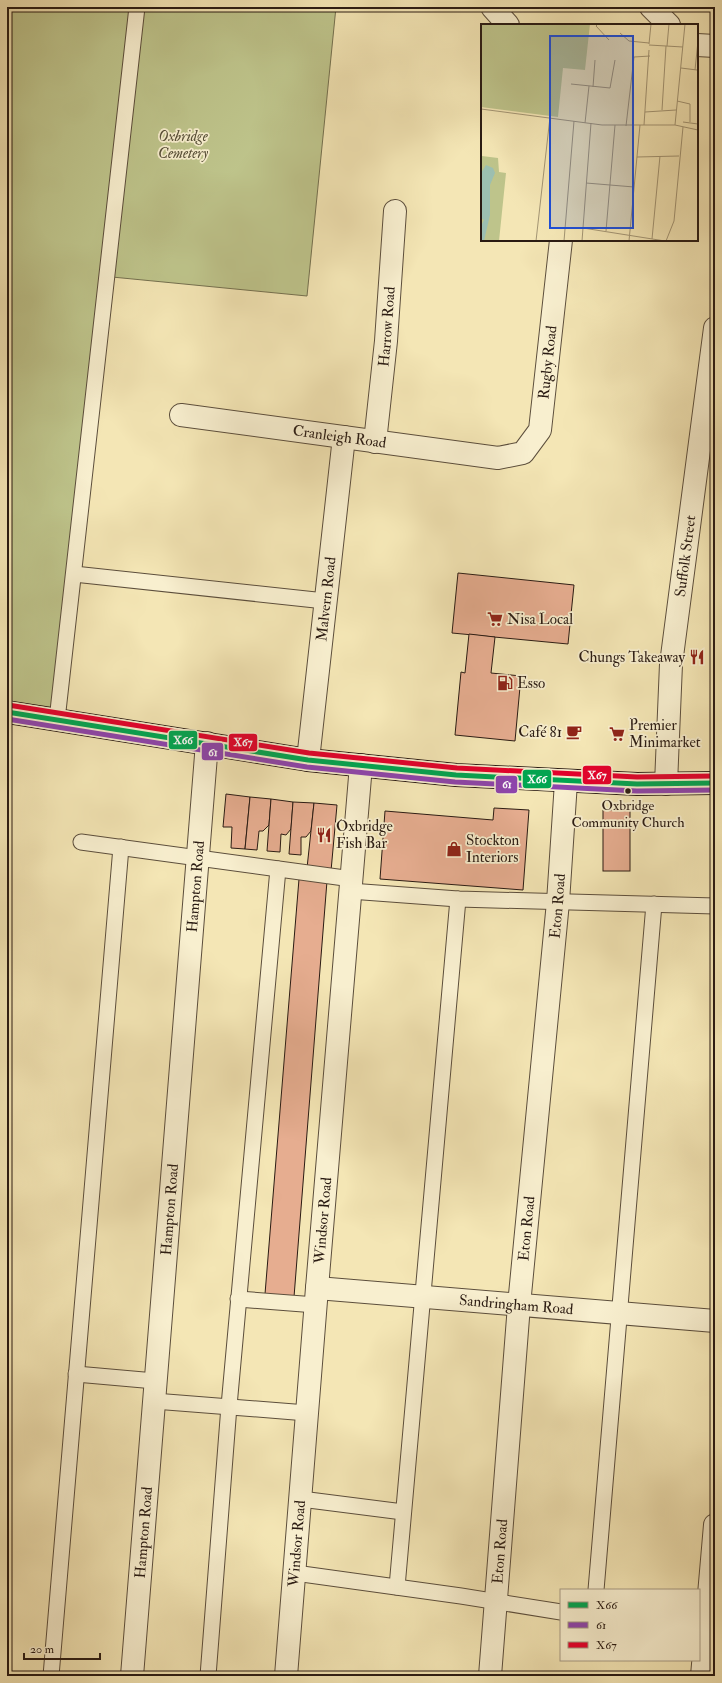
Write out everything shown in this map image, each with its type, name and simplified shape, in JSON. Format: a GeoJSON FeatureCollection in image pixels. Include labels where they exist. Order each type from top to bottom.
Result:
{"type":"FeatureCollection","features":[{"type":"Feature","properties":{"kind":"street"},"geometry":{"type":"LineString","coordinates":[[492,7],[507,24]]}},
{"type":"Feature","properties":{"kind":"street"},"geometry":{"type":"LineString","coordinates":[[651,7],[668,24]]}},
{"type":"Feature","properties":{"kind":"street"},"geometry":{"type":"LineString","coordinates":[[698,45],[715,46]]}},
{"type":"Feature","properties":{"kind":"street","name":"Harrow Road"},"geometry":{"type":"LineString","coordinates":[[375,442],[386,341],[395,211]]}},
{"type":"Feature","properties":{"kind":"street","name":"Rugby Road"},"geometry":{"type":"LineString","coordinates":[[498,458],[523,453],[540,430],[561,241]]}},
{"type":"Feature","properties":{"kind":"street","name":"Suffolk Street"},"geometry":{"type":"LineString","coordinates":[[666,784],[671,664],[715,328]]}},
{"type":"Feature","properties":{"kind":"street","name":"Cranleigh Road"},"geometry":{"type":"LineString","coordinates":[[181,416],[498,458]]}},
{"type":"Feature","properties":{"kind":"street","name":"Malvern Road"},"geometry":{"type":"LineString","coordinates":[[308,760],[344,438]]}},
{"type":"Feature","properties":{"kind":"street"},"geometry":{"type":"LineString","coordinates":[[7,712],[308,760],[456,775],[566,782],[666,784],[715,783]]}},
{"type":"Feature","properties":{"kind":"street","name":"Hampton Road"},"geometry":{"type":"LineString","coordinates":[[132,1676],[207,744]]}},
{"type":"Feature","properties":{"kind":"street","name":"Windsor Road"},"geometry":{"type":"LineString","coordinates":[[286,1676],[316,1296],[361,765]]}},
{"type":"Feature","properties":{"kind":"street","name":"Eton Road"},"geometry":{"type":"LineString","coordinates":[[490,1676],[520,1304],[558,902],[566,782]]}},
{"type":"Feature","properties":{"kind":"street","name":"Sandringham Road"},"geometry":{"type":"LineString","coordinates":[[316,1296],[423,1296],[715,1321]]}},
{"type":"Feature","properties":{"kind":"street"},"geometry":{"type":"LineString","coordinates":[[702,1676],[715,1525]]}},
{"type":"Feature","properties":{"kind":"lane"},"geometry":{"type":"LineString","coordinates":[[57,720],[137,7]]}},
{"type":"Feature","properties":{"kind":"lane"},"geometry":{"type":"LineString","coordinates":[[74,574],[325,601]]}},
{"type":"Feature","properties":{"kind":"lane"},"geometry":{"type":"LineString","coordinates":[[81,842],[278,869],[351,885],[458,899],[715,906]]}},
{"type":"Feature","properties":{"kind":"lane"},"geometry":{"type":"LineString","coordinates":[[51,1676],[121,847]]}},
{"type":"Feature","properties":{"kind":"lane"},"geometry":{"type":"LineString","coordinates":[[208,1676],[238,1299],[278,869]]}},
{"type":"Feature","properties":{"kind":"lane"},"geometry":{"type":"LineString","coordinates":[[397,1587],[458,899]]}},
{"type":"Feature","properties":{"kind":"lane"},"geometry":{"type":"LineString","coordinates":[[596,1589],[621,1313],[654,904]]}},
{"type":"Feature","properties":{"kind":"lane"},"geometry":{"type":"LineString","coordinates":[[238,1299],[316,1296]]}},
{"type":"Feature","properties":{"kind":"lane"},"geometry":{"type":"LineString","coordinates":[[76,1374],[229,1406],[307,1413]]}},
{"type":"Feature","properties":{"kind":"lane"},"geometry":{"type":"LineString","coordinates":[[301,1499],[404,1512]]}},
{"type":"Feature","properties":{"kind":"lane"},"geometry":{"type":"LineString","coordinates":[[295,1573],[496,1601],[560,1612]]}},
{"type":"Feature","properties":{"kind":"green space","name":"Oxbridge Cemetery"},"geometry":{"type":"Polygon","coordinates":[[[7,7],[336,7],[307,296],[112,277],[64,709],[7,701],[7,7]]]}},
{"type":"Feature","properties":{"kind":"building"},"geometry":{"type":"Polygon","coordinates":[[[458,573],[574,585],[568,644],[452,633],[458,573]]]}},
{"type":"Feature","properties":{"kind":"building"},"geometry":{"type":"Polygon","coordinates":[[[469,634],[495,637],[491,673],[521,676],[515,741],[455,735],[461,672],[465,673],[469,634]]]}},
{"type":"Feature","properties":{"kind":"building"},"geometry":{"type":"Polygon","coordinates":[[[226,794],[250,797],[245,849],[231,848],[232,827],[223,827],[226,794]]]}},
{"type":"Feature","properties":{"kind":"building"},"geometry":{"type":"Polygon","coordinates":[[[250,797],[271,799],[269,825],[263,831],[259,831],[257,850],[245,849],[250,797]]]}},
{"type":"Feature","properties":{"kind":"building"},"geometry":{"type":"Polygon","coordinates":[[[271,799],[293,802],[291,829],[286,835],[281,834],[280,852],[267,851],[271,799]]]}},
{"type":"Feature","properties":{"kind":"building"},"geometry":{"type":"Polygon","coordinates":[[[293,802],[314,803],[311,831],[306,837],[301,837],[301,855],[289,854],[293,802]]]}},
{"type":"Feature","properties":{"kind":"building"},"geometry":{"type":"Polygon","coordinates":[[[314,803],[337,805],[331,871],[307,868],[314,803]]]}},
{"type":"Feature","properties":{"kind":"building","name":"Stockton Interiors"},"geometry":{"type":"Polygon","coordinates":[[[494,808],[529,810],[523,890],[380,879],[385,811],[493,820],[494,808]]]}},
{"type":"Feature","properties":{"kind":"building"},"geometry":{"type":"Polygon","coordinates":[[[603,810],[630,810],[630,871],[603,871],[603,810]]]}},
{"type":"Feature","properties":{"kind":"building"},"geometry":{"type":"Polygon","coordinates":[[[299,879],[327,881],[294,1297],[265,1294],[299,879]]]}},
{"type":"Feature","properties":{"kind":"transit line","name":"X67"},"geometry":{"type":"LineString","coordinates":[[8,705],[309,753],[457,768],[637,777],[715,776]]}},
{"type":"Feature","properties":{"kind":"transit line","name":"X66"},"geometry":{"type":"LineString","coordinates":[[7,712],[308,760],[456,775],[637,784],[715,783]]}},
{"type":"Feature","properties":{"kind":"transit line","name":"61"},"geometry":{"type":"LineString","coordinates":[[7,719],[307,767],[455,782],[637,791],[715,790]]}},
{"type":"Feature","properties":{"kind":"place","name":"Nisa Local"},"geometry":{"type":"Point","coordinates":[495,619]}},
{"type":"Feature","properties":{"kind":"place","name":"Chungs Takeaway"},"geometry":{"type":"Point","coordinates":[697,657]}},
{"type":"Feature","properties":{"kind":"place","name":"Esso"},"geometry":{"type":"Point","coordinates":[505,683]}},
{"type":"Feature","properties":{"kind":"place","name":"Café 81"},"geometry":{"type":"Point","coordinates":[574,732]}},
{"type":"Feature","properties":{"kind":"place","name":"Premier Minimarket"},"geometry":{"type":"Point","coordinates":[617,734]}},
{"type":"Feature","properties":{"kind":"place","name":"Oxbridge Community Church"},"geometry":{"type":"Point","coordinates":[628,791]}},
{"type":"Feature","properties":{"kind":"place","name":"Oxbridge Fish Bar"},"geometry":{"type":"Point","coordinates":[324,835]}},
{"type":"Feature","properties":{"kind":"place","name":"Stockton Interiors"},"geometry":{"type":"Point","coordinates":[454,849]}}]}
